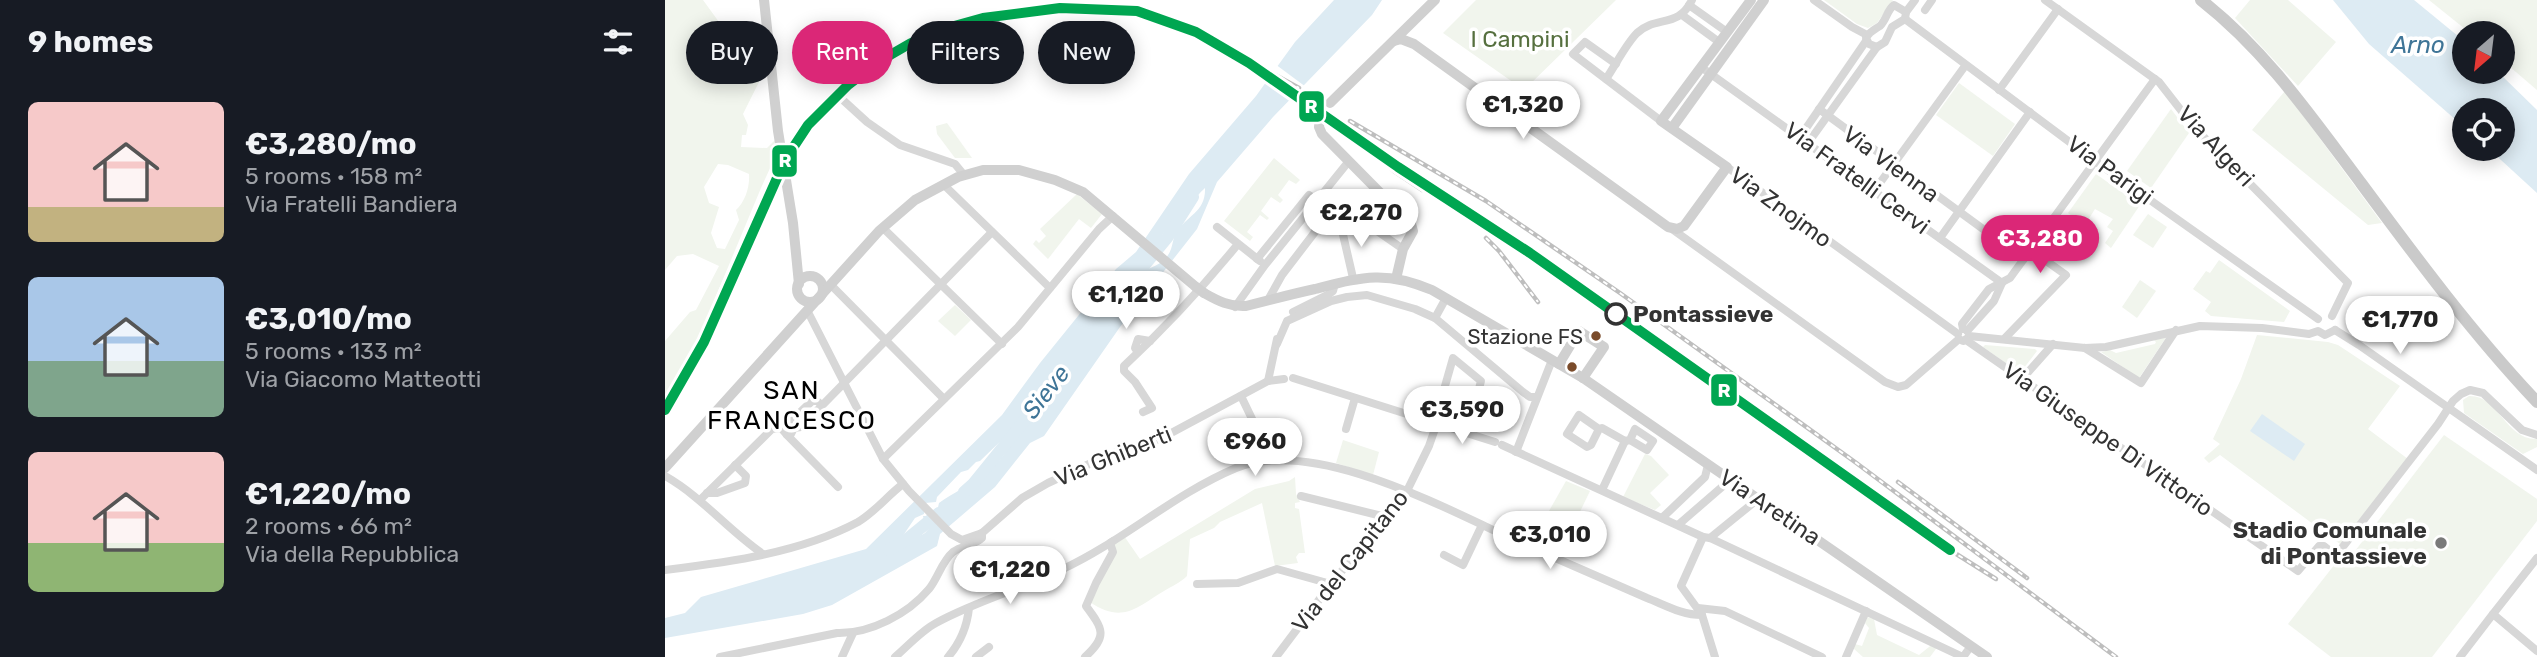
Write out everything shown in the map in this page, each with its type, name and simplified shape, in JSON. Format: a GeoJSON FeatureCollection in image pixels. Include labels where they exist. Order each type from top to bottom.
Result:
{"type":"FeatureCollection","features":[{"type":"Feature","properties":{"kind":"main road"},"geometry":{"type":"LineString","coordinates":[[2201,0],[2257,50],[2280,77],[2443,295],[2492,355],[2537,402]]}},
{"type":"Feature","properties":{"kind":"street"},"geometry":{"type":"LineString","coordinates":[[764,0],[778,131],[801,298],[883,459],[906,488],[956,538],[967,540],[982,533]]}},
{"type":"Feature","properties":{"kind":"street"},"geometry":{"type":"LineString","coordinates":[[1330,103],[1435,0]]}},
{"type":"Feature","properties":{"kind":"street"},"geometry":{"type":"LineString","coordinates":[[1661,121],[1751,0]]}},
{"type":"Feature","properties":{"kind":"street"},"geometry":{"type":"LineString","coordinates":[[1672,128],[1763,0]]}},
{"type":"Feature","properties":{"kind":"street"},"geometry":{"type":"LineString","coordinates":[[1814,0],[1877,47]]}},
{"type":"Feature","properties":{"kind":"street"},"geometry":{"type":"LineString","coordinates":[[1808,144],[1877,47],[1885,41],[1892,27],[1905,16],[1915,0]]}},
{"type":"Feature","properties":{"kind":"street"},"geometry":{"type":"LineString","coordinates":[[1925,10],[1932,0]]}},
{"type":"Feature","properties":{"kind":"street","name":"Via Algeri"},"geometry":{"type":"LineString","coordinates":[[2045,0],[2157,80],[2194,127],[2348,283],[2332,316]]}},
{"type":"Feature","properties":{"kind":"street"},"geometry":{"type":"LineString","coordinates":[[1606,79],[1637,33],[1650,25],[1677,19],[1691,3],[1727,32]]}},
{"type":"Feature","properties":{"kind":"street"},"geometry":{"type":"LineString","coordinates":[[1800,137],[1867,38],[1883,23],[1890,8],[1896,3]]}},
{"type":"Feature","properties":{"kind":"street","name":"Via Parigi"},"geometry":{"type":"LineString","coordinates":[[1896,3],[1905,16],[1965,66],[2318,319]]}},
{"type":"Feature","properties":{"kind":"street"},"geometry":{"type":"LineString","coordinates":[[1999,90],[2058,9]]}},
{"type":"Feature","properties":{"kind":"street"},"geometry":{"type":"LineString","coordinates":[[1682,15],[1719,42]]}},
{"type":"Feature","properties":{"kind":"street"},"geometry":{"type":"LineString","coordinates":[[1414,44],[1412,28],[1418,18]]}},
{"type":"Feature","properties":{"kind":"street"},"geometry":{"type":"LineString","coordinates":[[1394,41],[1401,39],[1414,44],[1885,382],[1898,387],[1906,385],[1964,335],[1994,301],[2002,283],[2010,278],[2157,80]]}},
{"type":"Feature","properties":{"kind":"street","name":"Via Znojmo"},"geometry":{"type":"LineString","coordinates":[[1616,64],[1585,42],[1573,54],[1661,121],[1964,335]]}},
{"type":"Feature","properties":{"kind":"street"},"geometry":{"type":"LineString","coordinates":[[1849,66],[1859,73]]}},
{"type":"Feature","properties":{"kind":"street"},"geometry":{"type":"LineString","coordinates":[[1874,191],[1965,66]]}},
{"type":"Feature","properties":{"kind":"street","name":"Via Fratelli Cervi"},"geometry":{"type":"LineString","coordinates":[[1701,67],[2002,283]]}},
{"type":"Feature","properties":{"kind":"street"},"geometry":{"type":"LineString","coordinates":[[844,101],[867,122],[900,145],[955,164],[964,175]]}},
{"type":"Feature","properties":{"kind":"street","name":"Via Vienna"},"geometry":{"type":"LineString","coordinates":[[1819,109],[2024,259]]}},
{"type":"Feature","properties":{"kind":"street"},"geometry":{"type":"LineString","coordinates":[[1940,238],[2030,112]]}},
{"type":"Feature","properties":{"kind":"street"},"geometry":{"type":"LineString","coordinates":[[1320,116],[1319,127],[1322,134],[1411,224],[1413,231],[1403,249],[1396,279]]}},
{"type":"Feature","properties":{"kind":"street"},"geometry":{"type":"LineString","coordinates":[[665,468],[883,228],[915,201],[964,175],[1000,169],[1019,170],[1055,180],[1083,192],[1200,290],[1218,302],[1235,307],[1265,265],[1349,161]]}},
{"type":"Feature","properties":{"kind":"street"},"geometry":{"type":"LineString","coordinates":[[1668,227],[1677,229],[1684,226],[1727,167]]}},
{"type":"Feature","properties":{"kind":"street"},"geometry":{"type":"LineString","coordinates":[[1341,170],[1358,171]]}},
{"type":"Feature","properties":{"kind":"street"},"geometry":{"type":"LineString","coordinates":[[944,185],[1049,288]]}},
{"type":"Feature","properties":{"kind":"street"},"geometry":{"type":"LineString","coordinates":[[1257,258],[1309,195],[1316,200]]}},
{"type":"Feature","properties":{"kind":"street"},"geometry":{"type":"LineString","coordinates":[[883,459],[1002,344],[1099,229],[1116,219]]}},
{"type":"Feature","properties":{"kind":"street"},"geometry":{"type":"LineString","coordinates":[[1268,300],[1282,275],[1318,228],[1367,224],[1403,249]]}},
{"type":"Feature","properties":{"kind":"street"},"geometry":{"type":"LineString","coordinates":[[1341,226],[1353,278]]}},
{"type":"Feature","properties":{"kind":"street"},"geometry":{"type":"LineString","coordinates":[[1684,226],[1684,238]]}},
{"type":"Feature","properties":{"kind":"street"},"geometry":{"type":"LineString","coordinates":[[1217,227],[1265,265]]}},
{"type":"Feature","properties":{"kind":"street"},"geometry":{"type":"LineString","coordinates":[[883,228],[1002,344]]}},
{"type":"Feature","properties":{"kind":"street"},"geometry":{"type":"LineString","coordinates":[[704,496],[772,429],[791,435],[792,425],[801,426],[992,232]]}},
{"type":"Feature","properties":{"kind":"street"},"geometry":{"type":"LineString","coordinates":[[1143,412],[1151,408],[1135,382],[1124,371],[1124,366],[1138,352],[1135,348],[1138,339],[1150,341],[1195,296],[1238,244]]}},
{"type":"Feature","properties":{"kind":"street"},"geometry":{"type":"LineString","coordinates":[[2005,338],[2066,275],[2031,250]]}},
{"type":"Feature","properties":{"kind":"street"},"geometry":{"type":"LineString","coordinates":[[795,254],[799,266],[823,288],[821,296],[813,302],[801,298]]}},
{"type":"Feature","properties":{"kind":"street"},"geometry":{"type":"LineString","coordinates":[[799,284],[803,279],[826,280],[846,267]]}},
{"type":"Feature","properties":{"kind":"street","name":"Via Aretina"},"geometry":{"type":"LineString","coordinates":[[1235,307],[1353,278],[1412,282],[1446,298],[1583,379],[1987,657]]}},
{"type":"Feature","properties":{"kind":"street"},"geometry":{"type":"LineString","coordinates":[[1268,381],[1282,318],[1329,294],[1335,284]]}},
{"type":"Feature","properties":{"kind":"street"},"geometry":{"type":"LineString","coordinates":[[831,285],[944,399]]}},
{"type":"Feature","properties":{"kind":"street"},"geometry":{"type":"LineString","coordinates":[[1277,344],[1287,321],[1331,301],[1367,296],[1415,309],[1435,318],[1523,392],[1536,397]]}},
{"type":"Feature","properties":{"kind":"street"},"geometry":{"type":"LineString","coordinates":[[792,330],[801,308],[801,298]]}},
{"type":"Feature","properties":{"kind":"street"},"geometry":{"type":"LineString","coordinates":[[1435,318],[1446,298]]}},
{"type":"Feature","properties":{"kind":"street"},"geometry":{"type":"LineString","coordinates":[[1964,335],[2085,348],[2106,347],[2200,326],[2309,334],[2318,331],[2328,335],[2335,330],[2337,324],[2332,316],[2323,315],[2318,319],[2318,331]]}},
{"type":"Feature","properties":{"kind":"street"},"geometry":{"type":"LineString","coordinates":[[2085,348],[2141,383],[2176,330]]}},
{"type":"Feature","properties":{"kind":"street"},"geometry":{"type":"LineString","coordinates":[[2335,330],[2537,470]]}},
{"type":"Feature","properties":{"kind":"street"},"geometry":{"type":"LineString","coordinates":[[1516,452],[1536,397],[1556,362],[1579,331],[1604,347],[1583,379]]}},
{"type":"Feature","properties":{"kind":"street","name":"Via Giuseppe Di Vittorio"},"geometry":{"type":"LineString","coordinates":[[1964,335],[2022,379],[2298,571],[2319,546],[2324,546],[2334,554],[2338,553],[2448,408]]}},
{"type":"Feature","properties":{"kind":"street"},"geometry":{"type":"LineString","coordinates":[[2022,379],[2053,344]]}},
{"type":"Feature","properties":{"kind":"street"},"geometry":{"type":"LineString","coordinates":[[1441,400],[1453,358],[1482,381],[1477,396]]}},
{"type":"Feature","properties":{"kind":"street","name":"Via Ghiberti"},"geometry":{"type":"LineString","coordinates":[[720,657],[838,633],[853,633],[904,611],[930,588],[951,554],[960,547],[978,542],[982,533],[1022,498],[1113,453],[1160,439],[1268,381],[1289,378],[1356,398]]}},
{"type":"Feature","properties":{"kind":"street"},"geometry":{"type":"LineString","coordinates":[[2448,408],[2461,394],[2470,390],[2479,391],[2491,398],[2522,430],[2537,435]]}},
{"type":"Feature","properties":{"kind":"street"},"geometry":{"type":"LineString","coordinates":[[1241,396],[1254,423]]}},
{"type":"Feature","properties":{"kind":"street"},"geometry":{"type":"LineString","coordinates":[[1346,429],[1356,398],[1499,443],[1963,657],[1971,646]]}},
{"type":"Feature","properties":{"kind":"street","name":"Via del Capitano"},"geometry":{"type":"LineString","coordinates":[[1276,657],[1331,584],[1408,491],[1429,446],[1435,421]]}},
{"type":"Feature","properties":{"kind":"street"},"geometry":{"type":"LineString","coordinates":[[1599,429],[1628,441],[1602,491]]}},
{"type":"Feature","properties":{"kind":"street"},"geometry":{"type":"LineString","coordinates":[[784,432],[838,486]]}},
{"type":"Feature","properties":{"kind":"street"},"geometry":{"type":"LineString","coordinates":[[895,657],[933,624],[1062,570],[1221,476],[1247,464],[1291,459],[1309,461],[1408,491],[1686,614],[1725,611],[1822,657]]}},
{"type":"Feature","properties":{"kind":"street"},"geometry":{"type":"LineString","coordinates":[[1662,517],[1705,477],[1708,465]]}},
{"type":"Feature","properties":{"kind":"street"},"geometry":{"type":"LineString","coordinates":[[704,496],[745,483],[746,476],[735,466]]}},
{"type":"Feature","properties":{"kind":"street"},"geometry":{"type":"LineString","coordinates":[[665,476],[704,496],[741,540],[763,554]]}},
{"type":"Feature","properties":{"kind":"street"},"geometry":{"type":"LineString","coordinates":[[1678,525],[1730,480]]}},
{"type":"Feature","properties":{"kind":"street"},"geometry":{"type":"LineString","coordinates":[[665,570],[763,554],[807,543],[861,520],[906,488]]}},
{"type":"Feature","properties":{"kind":"street"},"geometry":{"type":"LineString","coordinates":[[1301,496],[1386,517]]}},
{"type":"Feature","properties":{"kind":"street"},"geometry":{"type":"LineString","coordinates":[[1715,657],[1700,612],[1681,586],[1706,537],[1758,499]]}},
{"type":"Feature","properties":{"kind":"street"},"geometry":{"type":"LineString","coordinates":[[1688,516],[1706,537]]}},
{"type":"Feature","properties":{"kind":"street"},"geometry":{"type":"LineString","coordinates":[[1444,555],[1463,565],[1482,525]]}},
{"type":"Feature","properties":{"kind":"street"},"geometry":{"type":"LineString","coordinates":[[1085,657],[1101,637],[1100,623],[1086,606],[1113,552],[1110,543],[1113,541]]}},
{"type":"Feature","properties":{"kind":"street"},"geometry":{"type":"LineString","coordinates":[[2460,657],[2537,558]]}},
{"type":"Feature","properties":{"kind":"street"},"geometry":{"type":"LineString","coordinates":[[1197,584],[1238,583],[1277,569],[1331,584]]}},
{"type":"Feature","properties":{"kind":"street"},"geometry":{"type":"LineString","coordinates":[[948,657],[958,645],[968,623],[969,608]]}},
{"type":"Feature","properties":{"kind":"street"},"geometry":{"type":"LineString","coordinates":[[1846,657],[1866,611]]}},
{"type":"Feature","properties":{"kind":"street"},"geometry":{"type":"LineString","coordinates":[[2493,614],[2537,651]]}},
{"type":"Feature","properties":{"kind":"street"},"geometry":{"type":"LineString","coordinates":[[842,657],[853,633]]}},
{"type":"Feature","properties":{"kind":"street"},"geometry":{"type":"LineString","coordinates":[[976,657],[989,647]]}},
{"type":"Feature","properties":{"kind":"green space"},"geometry":{"type":"Polygon","coordinates":[[[665,0],[703,0],[718,21],[686,21],[686,84],[758,84],[743,114],[748,125],[746,135],[742,135],[741,147],[767,148],[775,140],[777,158],[761,188],[696,344],[665,402],[665,341],[690,312],[696,310],[719,266],[693,254],[677,256],[665,270],[665,0]],[[718,164],[704,187],[709,203],[719,207],[711,233],[717,248],[725,249],[739,220],[736,210],[748,189],[749,174],[728,165],[718,164]]]}},
{"type":"Feature","properties":{"kind":"green space","name":"I Campini"},"geometry":{"type":"Polygon","coordinates":[[[1476,0],[1616,0],[1524,90],[1443,33],[1476,0]]]}},
{"type":"Feature","properties":{"kind":"green space"},"geometry":{"type":"Polygon","coordinates":[[[1824,0],[1893,0],[1877,23],[1868,28],[1857,24],[1824,0]]]}},
{"type":"Feature","properties":{"kind":"green space"},"geometry":{"type":"Polygon","coordinates":[[[2250,0],[2288,0],[2336,42],[2298,86],[2235,18],[2250,0]]]}},
{"type":"Feature","properties":{"kind":"green space"},"geometry":{"type":"Polygon","coordinates":[[[2429,0],[2537,0],[2537,90],[2515,71],[2515,21],[2455,21],[2429,0]]]}},
{"type":"Feature","properties":{"kind":"green space"},"geometry":{"type":"Polygon","coordinates":[[[1959,83],[2015,124],[1993,156],[1936,115],[1959,83]]]}},
{"type":"Feature","properties":{"kind":"green space"},"geometry":{"type":"Polygon","coordinates":[[[2285,91],[2382,223],[2368,225],[2252,130],[2285,91]]]}},
{"type":"Feature","properties":{"kind":"green space"},"geometry":{"type":"Polygon","coordinates":[[[2171,109],[2189,133],[2151,188],[2127,171],[2171,109]]]}},
{"type":"Feature","properties":{"kind":"green space"},"geometry":{"type":"Polygon","coordinates":[[[947,123],[972,158],[955,158],[937,134],[936,126],[947,123]]]}},
{"type":"Feature","properties":{"kind":"green space"},"geometry":{"type":"Polygon","coordinates":[[[1274,158],[1300,180],[1296,184],[1289,180],[1278,195],[1283,200],[1280,203],[1271,197],[1261,211],[1269,218],[1267,220],[1260,215],[1247,232],[1253,237],[1250,241],[1224,221],[1274,158]]]}},
{"type":"Feature","properties":{"kind":"green space"},"geometry":{"type":"Polygon","coordinates":[[[2096,174],[2140,205],[2111,248],[2105,243],[2113,231],[2107,227],[2113,219],[2095,209],[2086,223],[2093,228],[2085,240],[2091,245],[2083,257],[2058,241],[2075,218],[2068,213],[2096,174]]]}},
{"type":"Feature","properties":{"kind":"green space"},"geometry":{"type":"Polygon","coordinates":[[[1077,194],[1102,214],[1091,228],[1079,219],[1048,259],[1033,244],[1036,240],[1039,243],[1046,236],[1040,229],[1077,194]]]}},
{"type":"Feature","properties":{"kind":"green space"},"geometry":{"type":"Polygon","coordinates":[[[2148,214],[2167,227],[2153,248],[2133,235],[2148,214]]]}},
{"type":"Feature","properties":{"kind":"green space"},"geometry":{"type":"Polygon","coordinates":[[[2219,260],[2290,311],[2284,322],[2211,316],[2205,311],[2211,302],[2193,289],[2206,271],[2210,273],[2219,260]]]}},
{"type":"Feature","properties":{"kind":"green space"},"geometry":{"type":"Polygon","coordinates":[[[2140,280],[2156,291],[2137,318],[2122,307],[2140,280]]]}},
{"type":"Feature","properties":{"kind":"green space"},"geometry":{"type":"Polygon","coordinates":[[[955,305],[971,320],[955,336],[938,321],[955,305]]]}},
{"type":"Feature","properties":{"kind":"green space"},"geometry":{"type":"Polygon","coordinates":[[[2257,335],[2338,345],[2400,386],[2368,429],[2408,459],[2340,544],[2220,455],[2209,463],[2204,458],[2220,444],[2213,439],[2241,379],[2257,335]]]}},
{"type":"Feature","properties":{"kind":"green space"},"geometry":{"type":"Polygon","coordinates":[[[2167,336],[2139,378],[2101,352],[2110,350],[2116,353],[2155,344],[2153,339],[2167,336]]]}},
{"type":"Feature","properties":{"kind":"green space"},"geometry":{"type":"Polygon","coordinates":[[[1985,345],[2037,351],[2020,373],[1983,347],[1985,345]]]}},
{"type":"Feature","properties":{"kind":"green space"},"geometry":{"type":"Polygon","coordinates":[[[2469,396],[2488,402],[2517,433],[2537,439],[2537,447],[2523,454],[2464,413],[2463,400],[2469,396]]]}},
{"type":"Feature","properties":{"kind":"green space","name":"Stadio Comunale di Pontassieve"},"geometry":{"type":"Polygon","coordinates":[[[2444,435],[2537,499],[2537,521],[2432,657],[2331,657],[2288,624],[2335,564],[2342,568],[2444,435]]]}},
{"type":"Feature","properties":{"kind":"green space"},"geometry":{"type":"Polygon","coordinates":[[[1343,440],[1379,452],[1373,475],[1336,463],[1343,440]]]}},
{"type":"Feature","properties":{"kind":"green space"},"geometry":{"type":"Polygon","coordinates":[[[1645,454],[1651,456],[1669,475],[1650,493],[1661,505],[1655,510],[1623,497],[1645,454]]]}},
{"type":"Feature","properties":{"kind":"green space"},"geometry":{"type":"Polygon","coordinates":[[[1295,477],[1296,494],[1300,502],[1295,503],[1295,508],[1299,509],[1305,553],[1299,553],[1296,557],[1298,563],[1275,566],[1262,503],[1190,539],[1187,576],[1137,608],[1120,613],[1111,612],[1090,602],[1113,556],[1111,542],[1122,533],[1140,559],[1255,489],[1289,481],[1295,477]]]}},
{"type":"Feature","properties":{"kind":"green space"},"geometry":{"type":"Polygon","coordinates":[[[1566,481],[1590,491],[1575,522],[1549,511],[1566,481]]]}},
{"type":"Feature","properties":{"kind":"green space"},"geometry":{"type":"Polygon","coordinates":[[[1867,617],[1874,619],[1877,635],[1919,655],[1934,643],[1938,646],[1930,657],[1863,657],[1853,648],[1855,644],[1862,646],[1869,628],[1865,623],[1867,617]]]}},
{"type":"Feature","properties":{"kind":"water","name":"Sieve"},"geometry":{"type":"Polygon","coordinates":[[[1334,0],[1382,0],[1372,15],[1273,117],[1217,182],[1197,229],[1120,327],[1044,436],[1030,443],[995,487],[940,534],[937,546],[832,605],[803,614],[665,638],[665,618],[685,613],[701,597],[866,549],[1002,415],[1116,269],[1136,252],[1189,174],[1256,96],[1295,42],[1334,0]],[[1205,188],[1165,231],[1145,270],[1167,257],[1176,233],[1202,203],[1205,188]],[[1009,433],[980,461],[961,472],[937,497],[936,502],[925,503],[924,514],[915,518],[900,540],[909,542],[925,533],[932,525],[931,522],[924,521],[923,516],[936,516],[939,503],[993,467],[1002,458],[1015,434],[1009,433]]]}},
{"type":"Feature","properties":{"kind":"water","name":"Arno"},"geometry":{"type":"Polygon","coordinates":[[[2333,0],[2414,0],[2452,31],[2452,84],[2510,84],[2537,110],[2537,193],[2502,161],[2515,161],[2515,98],[2452,98],[2452,117],[2369,44],[2333,0]]]}},
{"type":"Feature","properties":{"kind":"water"},"geometry":{"type":"Polygon","coordinates":[[[2262,414],[2305,444],[2294,461],[2250,431],[2262,414]]]}},
{"type":"Feature","properties":{"kind":"pier"},"geometry":{"type":"Polygon","coordinates":[[[1275,64],[1306,87],[1296,98],[1266,77],[1275,64]]]}},
{"type":"Feature","properties":{"kind":"waterway","name":"Sieve"},"geometry":{"type":"LineString","coordinates":[[1138,273],[1167,238],[1193,197]]}},
{"type":"Feature","properties":{"kind":"waterway","name":"Sieve"},"geometry":{"type":"LineString","coordinates":[[964,492],[1024,421]]}},
{"type":"Feature","properties":{"kind":"waterway","name":"Sieve"},"geometry":{"type":"LineString","coordinates":[[889,550],[939,513]]}},
{"type":"Feature","properties":{"kind":"tunnel"},"geometry":{"type":"LineString","coordinates":[[1435,418],[1441,400]]}},
{"type":"Feature","properties":{"kind":"railway"},"geometry":{"type":"LineString","coordinates":[[1235,53],[1299,88]]}},
{"type":"Feature","properties":{"kind":"railway"},"geometry":{"type":"LineString","coordinates":[[1295,88],[1328,117]]}},
{"type":"Feature","properties":{"kind":"railway"},"geometry":{"type":"LineString","coordinates":[[1350,121],[1486,201],[1620,293],[1855,462],[2116,657]]}},
{"type":"Feature","properties":{"kind":"railway"},"geometry":{"type":"LineString","coordinates":[[1359,139],[1395,172],[1422,190]]}},
{"type":"Feature","properties":{"kind":"railway"},"geometry":{"type":"LineString","coordinates":[[1417,180],[1805,451],[1854,481]]}},
{"type":"Feature","properties":{"kind":"railway"},"geometry":{"type":"LineString","coordinates":[[1486,238],[1538,302]]}},
{"type":"Feature","properties":{"kind":"railway"},"geometry":{"type":"LineString","coordinates":[[1898,482],[2027,578]]}},
{"type":"Feature","properties":{"kind":"railway"},"geometry":{"type":"LineString","coordinates":[[1950,550],[1996,579]]}},
{"type":"Feature","properties":{"kind":"transit line","name":"R"},"geometry":{"type":"LineString","coordinates":[[665,410],[704,342],[785,160],[808,125],[848,85],[878,62],[911,43],[947,28],[983,18],[1060,8],[1137,11],[1196,32],[1249,63],[1398,167],[1530,253],[1950,550]]}},
{"type":"Feature","properties":{"kind":"place","name":"Pontassieve"},"geometry":{"type":"Point","coordinates":[1616,314]}},
{"type":"Feature","properties":{"kind":"place","name":"Stazione FS"},"geometry":{"type":"Point","coordinates":[1596,336]}},
{"type":"Feature","properties":{"kind":"place","name":"Stadio Comunale di Pontassieve"},"geometry":{"type":"Point","coordinates":[2441,543]}},
{"type":"Feature","properties":{"kind":"district","name":"SAN FRANCESCO"},"geometry":{"type":"Point","coordinates":[792,405]}}]}
